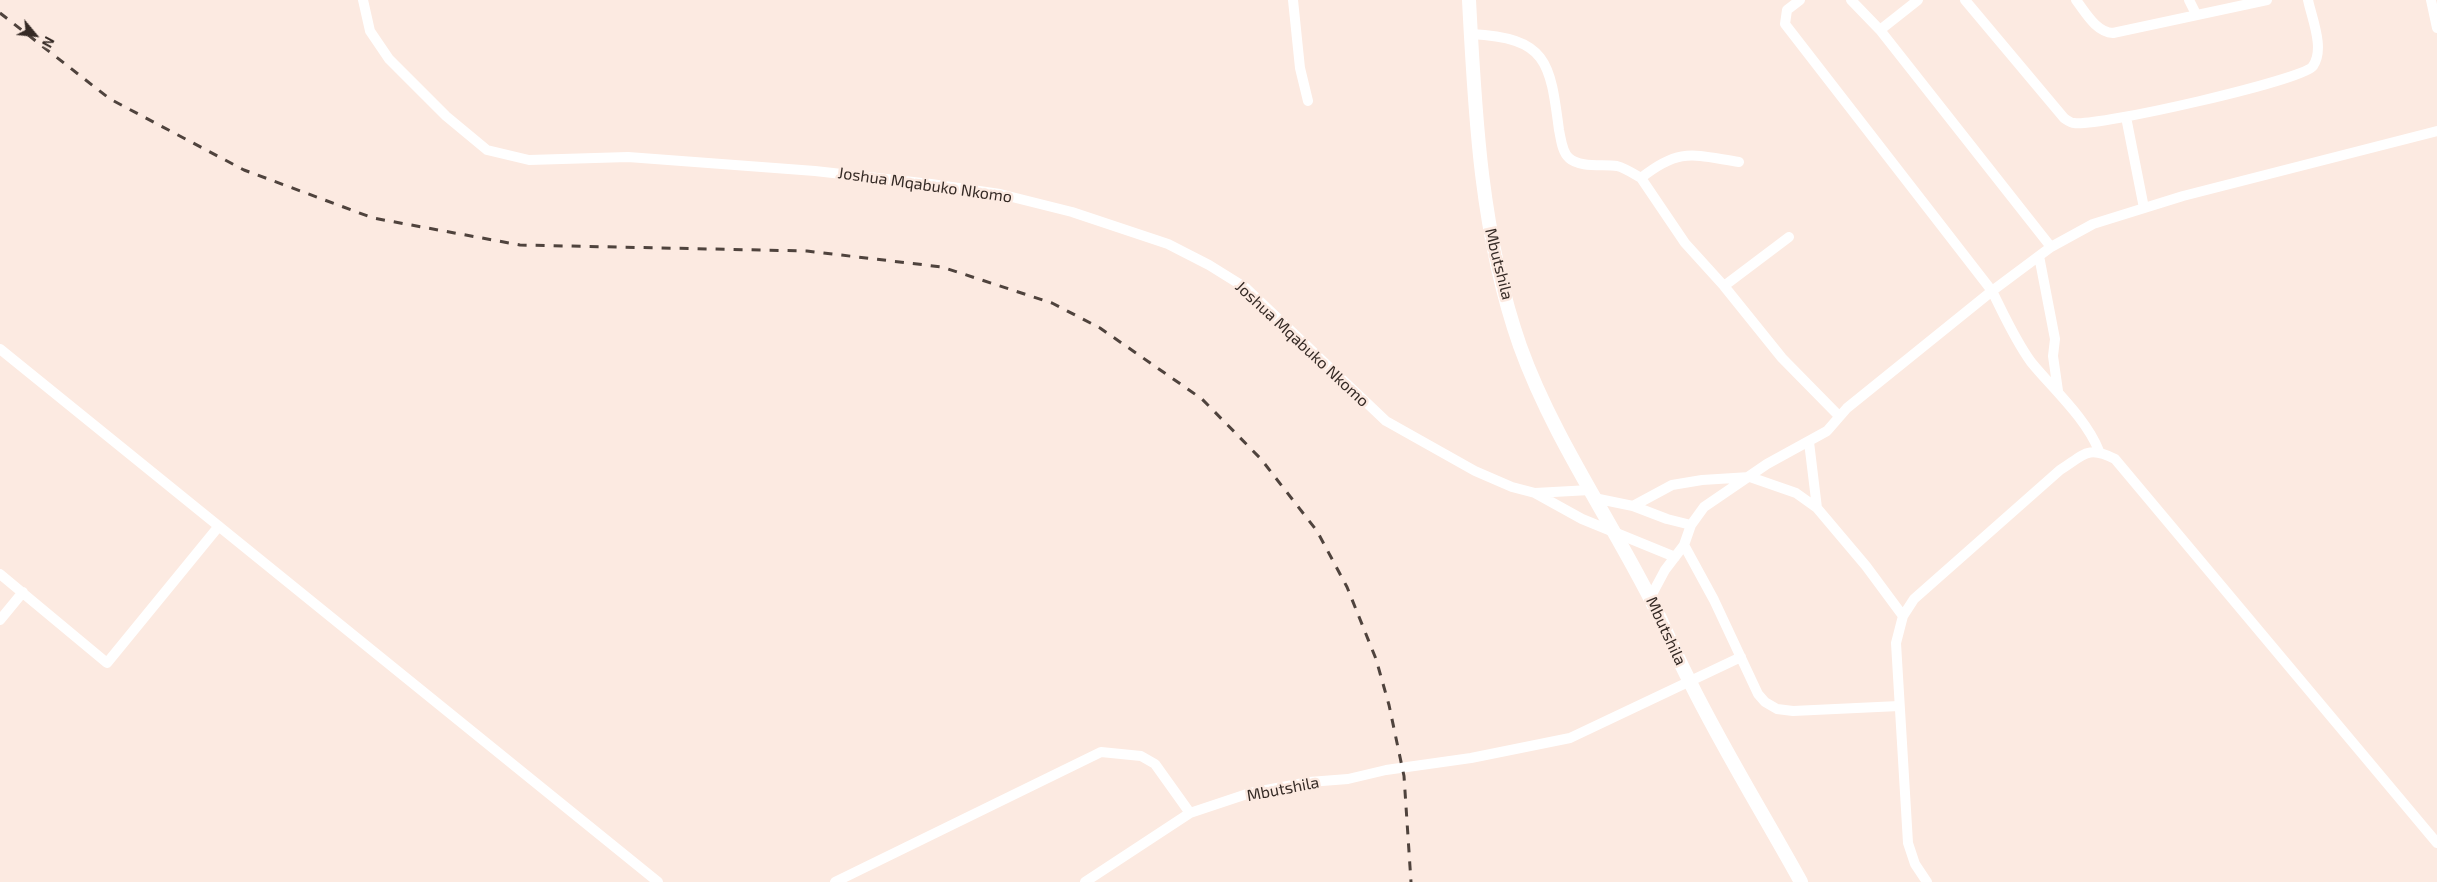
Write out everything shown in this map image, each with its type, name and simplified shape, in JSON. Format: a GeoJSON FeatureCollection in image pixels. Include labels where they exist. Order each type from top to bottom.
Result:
{"type":"FeatureCollection","features":[{"type":"Feature","properties":{"kind":"street","name":"Joshua Mqabuko Nkomo"},"geometry":{"type":"LineString","coordinates":[[363,0],[370,31],[389,59],[446,116],[487,150],[529,160],[628,157],[815,170],[1000,194],[1072,212],[1168,244],[1209,264],[1246,288],[1386,421],[1475,471],[1512,487],[1535,493]]}},
{"type":"Feature","properties":{"kind":"street"},"geometry":{"type":"LineString","coordinates":[[1293,0],[1300,68],[1308,101]]}},
{"type":"Feature","properties":{"kind":"street","name":"Mbutshila"},"geometry":{"type":"LineString","coordinates":[[1085,882],[1190,813],[1250,793],[1309,782],[1348,779],[1386,770],[1471,758],[1570,738],[1690,682],[1650,598],[1592,494],[1538,389],[1520,345],[1493,245],[1480,169],[1469,0]]}},
{"type":"Feature","properties":{"kind":"street"},"geometry":{"type":"LineString","coordinates":[[1800,0],[1788,10],[1785,24],[1992,291],[2018,341],[2032,362],[2058,391],[2093,436],[2099,451]]}},
{"type":"Feature","properties":{"kind":"street"},"geometry":{"type":"LineString","coordinates":[[1851,0],[1880,30],[2051,247]]}},
{"type":"Feature","properties":{"kind":"street"},"geometry":{"type":"LineString","coordinates":[[1880,30],[1918,0]]}},
{"type":"Feature","properties":{"kind":"street"},"geometry":{"type":"LineString","coordinates":[[1966,0],[2068,121],[2080,123],[2126,117],[2279,82],[2310,70],[2314,65],[2318,50],[2308,0]]}},
{"type":"Feature","properties":{"kind":"street"},"geometry":{"type":"LineString","coordinates":[[2076,0],[2105,32],[2121,32],[2196,14],[2267,0]]}},
{"type":"Feature","properties":{"kind":"street"},"geometry":{"type":"LineString","coordinates":[[2189,0],[2196,14]]}},
{"type":"Feature","properties":{"kind":"street"},"geometry":{"type":"LineString","coordinates":[[2430,0],[2437,28]]}},
{"type":"Feature","properties":{"kind":"street"},"geometry":{"type":"LineString","coordinates":[[1471,34],[1505,37],[1532,47],[1543,58],[1555,96],[1563,147],[1570,159],[1579,162],[1619,167],[1641,178],[1685,243],[1724,286],[1782,358],[1839,416]]}},
{"type":"Feature","properties":{"kind":"street"},"geometry":{"type":"LineString","coordinates":[[2126,117],[2144,208]]}},
{"type":"Feature","properties":{"kind":"street"},"geometry":{"type":"LineString","coordinates":[[1650,598],[1684,545],[1691,525],[1704,507],[1767,464],[1809,442],[1827,430],[1839,416],[1992,291],[2051,247],[2093,224],[2144,208],[2437,131]]}},
{"type":"Feature","properties":{"kind":"street"},"geometry":{"type":"LineString","coordinates":[[1641,178],[1660,163],[1683,155],[1739,162]]}},
{"type":"Feature","properties":{"kind":"street"},"geometry":{"type":"LineString","coordinates":[[1724,286],[1789,237]]}},
{"type":"Feature","properties":{"kind":"street"},"geometry":{"type":"LineString","coordinates":[[2039,256],[2056,340],[2053,356],[2058,391]]}},
{"type":"Feature","properties":{"kind":"street"},"geometry":{"type":"LineString","coordinates":[[0,349],[658,882]]}},
{"type":"Feature","properties":{"kind":"street"},"geometry":{"type":"LineString","coordinates":[[1809,442],[1817,508]]}},
{"type":"Feature","properties":{"kind":"street"},"geometry":{"type":"LineString","coordinates":[[1927,882],[1914,864],[1908,843],[1896,643],[1902,616],[1914,599],[2060,470],[2086,453],[2099,451],[2115,459],[2437,842]]}},
{"type":"Feature","properties":{"kind":"street"},"geometry":{"type":"LineString","coordinates":[[1633,506],[1672,485],[1702,480],[1750,477],[1796,493],[1817,508],[1866,566],[1902,616]]}},
{"type":"Feature","properties":{"kind":"street"},"geometry":{"type":"LineString","coordinates":[[1535,493],[1592,494],[1691,525]]}},
{"type":"Feature","properties":{"kind":"street"},"geometry":{"type":"LineString","coordinates":[[1535,493],[1555,506],[1675,557]]}},
{"type":"Feature","properties":{"kind":"street"},"geometry":{"type":"LineString","coordinates":[[0,574],[107,663],[219,526]]}},
{"type":"Feature","properties":{"kind":"street"},"geometry":{"type":"LineString","coordinates":[[1684,545],[1758,694],[1765,702],[1777,709],[1793,711],[1899,706]]}},
{"type":"Feature","properties":{"kind":"street"},"geometry":{"type":"LineString","coordinates":[[0,620],[23,592]]}},
{"type":"Feature","properties":{"kind":"street"},"geometry":{"type":"LineString","coordinates":[[1741,657],[1690,682],[1801,882]]}},
{"type":"Feature","properties":{"kind":"street"},"geometry":{"type":"LineString","coordinates":[[835,882],[1101,752],[1141,756],[1155,764],[1190,813]]}},
{"type":"Feature","properties":{"kind":"railway"},"geometry":{"type":"LineString","coordinates":[[0,13],[110,99],[244,170],[373,218],[520,245],[807,251],[942,267],[1052,303],[1100,328],[1202,399],[1261,459],[1317,531],[1347,587],[1376,659],[1389,705],[1404,776],[1411,882]]}}]}
